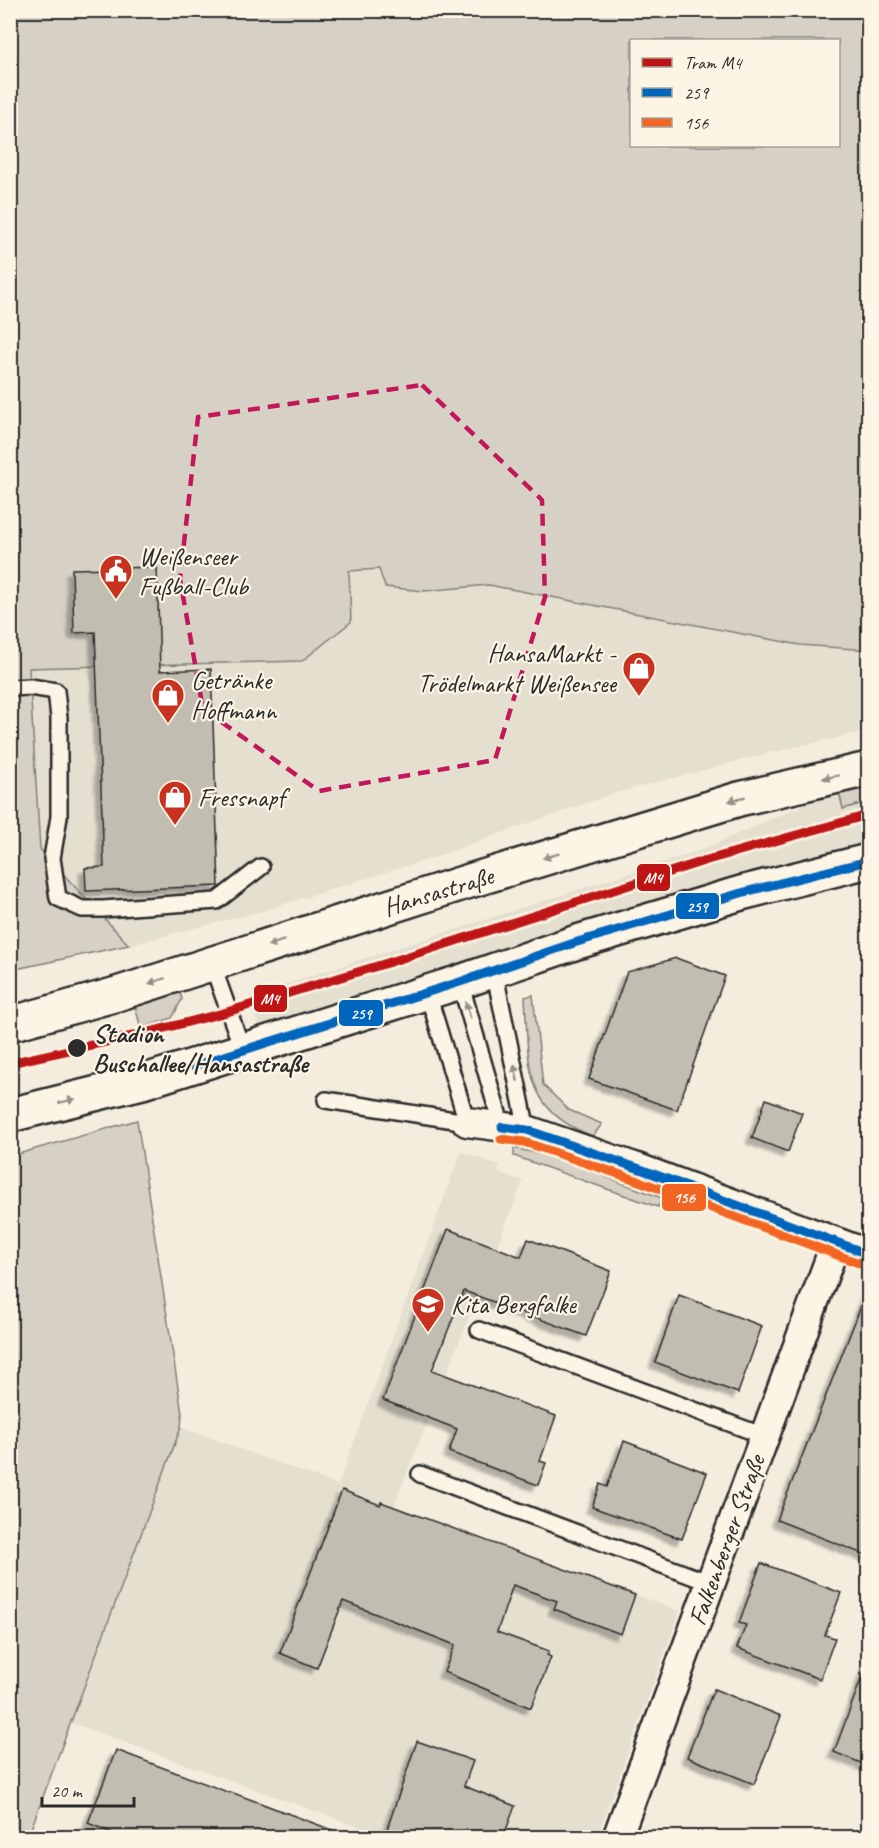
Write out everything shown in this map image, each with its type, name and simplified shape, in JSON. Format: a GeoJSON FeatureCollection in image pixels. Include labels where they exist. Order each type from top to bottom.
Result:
{"type":"FeatureCollection","features":[{"type":"Feature","properties":{"kind":"main road","name":"Hansastraße"},"geometry":{"type":"LineString","coordinates":[[10,1024],[117,994],[463,883],[739,799],[868,769]]}},
{"type":"Feature","properties":{"kind":"main road"},"geometry":{"type":"LineString","coordinates":[[10,1115],[142,1082],[460,982],[574,943],[741,893],[868,861]]}},
{"type":"Feature","properties":{"kind":"street"},"geometry":{"type":"LineString","coordinates":[[467,1122],[514,1128],[643,1170],[868,1254]]}},
{"type":"Feature","properties":{"kind":"street","name":"Falkenberger Straße"},"geometry":{"type":"LineString","coordinates":[[617,1838],[836,1242]]}},
{"type":"Feature","properties":{"kind":"lane"},"geometry":{"type":"LineString","coordinates":[[10,687],[56,691],[59,718],[59,817],[52,858],[58,898],[82,909],[217,901],[261,867]]}},
{"type":"Feature","properties":{"kind":"lane"},"geometry":{"type":"LineString","coordinates":[[212,964],[243,1051]]}},
{"type":"Feature","properties":{"kind":"lane"},"geometry":{"type":"LineString","coordinates":[[494,970],[514,1128]]}},
{"type":"Feature","properties":{"kind":"lane"},"geometry":{"type":"LineString","coordinates":[[460,982],[514,1128]]}},
{"type":"Feature","properties":{"kind":"lane"},"geometry":{"type":"LineString","coordinates":[[326,1100],[467,1122],[427,991]]}},
{"type":"Feature","properties":{"kind":"lane"},"geometry":{"type":"LineString","coordinates":[[479,1330],[764,1436]]}},
{"type":"Feature","properties":{"kind":"lane"},"geometry":{"type":"LineString","coordinates":[[420,1474],[710,1583]]}},
{"type":"Feature","properties":{"kind":"highlighted area"},"geometry":{"type":"Polygon","coordinates":[[[422,385],[542,500],[545,597],[495,760],[319,791],[203,709],[180,579],[198,417],[422,385]]]}},
{"type":"Feature","properties":{"kind":"shaded area"},"geometry":{"type":"Polygon","coordinates":[[[10,11],[868,11],[868,650],[800,645],[489,585],[424,591],[385,587],[379,569],[349,571],[351,622],[302,661],[29,668],[40,849],[129,945],[11,970],[10,11]]]}},
{"type":"Feature","properties":{"kind":"shaded area"},"geometry":{"type":"Polygon","coordinates":[[[412,566],[543,595],[800,645],[868,650],[868,731],[782,750],[615,793],[432,858],[262,911],[129,945],[40,849],[29,668],[302,661],[350,622],[349,570],[412,566]]]}},
{"type":"Feature","properties":{"kind":"shaded area"},"geometry":{"type":"Polygon","coordinates":[[[868,787],[868,802],[843,809],[839,792],[868,787]]]}},
{"type":"Feature","properties":{"kind":"shaded area"},"geometry":{"type":"Polygon","coordinates":[[[839,792],[844,808],[868,802],[868,846],[259,1029],[249,996],[698,851],[808,803],[839,792]]]}},
{"type":"Feature","properties":{"kind":"shaded area"},"geometry":{"type":"Polygon","coordinates":[[[176,992],[180,993],[182,999],[172,1018],[141,1028],[135,1006],[176,992]]]}},
{"type":"Feature","properties":{"kind":"shaded area"},"geometry":{"type":"Polygon","coordinates":[[[533,995],[543,1085],[569,1110],[602,1124],[593,1136],[570,1125],[553,1113],[541,1098],[529,1062],[527,1042],[525,997],[533,995]]]}},
{"type":"Feature","properties":{"kind":"shaded area"},"geometry":{"type":"Polygon","coordinates":[[[137,1120],[182,1414],[181,1427],[28,1837],[11,1837],[11,1156],[137,1120]]]}},
{"type":"Feature","properties":{"kind":"shaded area"},"geometry":{"type":"Polygon","coordinates":[[[514,1148],[553,1157],[662,1198],[658,1207],[514,1156],[514,1148]]]}},
{"type":"Feature","properties":{"kind":"shaded area"},"geometry":{"type":"Polygon","coordinates":[[[461,1152],[500,1165],[498,1172],[523,1181],[394,1506],[680,1611],[597,1837],[387,1837],[71,1723],[181,1427],[338,1485],[461,1152]]]}},
{"type":"Feature","properties":{"kind":"building"},"geometry":{"type":"Polygon","coordinates":[[[157,567],[160,671],[211,669],[219,886],[86,891],[85,868],[104,867],[95,632],[74,633],[72,569],[157,567]]]}},
{"type":"Feature","properties":{"kind":"building"},"geometry":{"type":"Polygon","coordinates":[[[676,958],[725,976],[677,1110],[589,1079],[627,972],[676,958]]]}},
{"type":"Feature","properties":{"kind":"building"},"geometry":{"type":"Polygon","coordinates":[[[766,1099],[802,1113],[788,1152],[752,1138],[766,1099]]]}},
{"type":"Feature","properties":{"kind":"building"},"geometry":{"type":"Polygon","coordinates":[[[448,1229],[521,1257],[528,1239],[611,1271],[586,1336],[464,1291],[432,1370],[556,1416],[540,1461],[546,1463],[538,1485],[449,1452],[457,1429],[383,1400],[448,1229]]]}},
{"type":"Feature","properties":{"kind":"building"},"geometry":{"type":"Polygon","coordinates":[[[868,1291],[868,1556],[777,1520],[868,1291]]]}},
{"type":"Feature","properties":{"kind":"building"},"geometry":{"type":"Polygon","coordinates":[[[679,1295],[762,1326],[738,1393],[655,1362],[679,1295]]]}},
{"type":"Feature","properties":{"kind":"building"},"geometry":{"type":"Polygon","coordinates":[[[624,1441],[707,1473],[682,1539],[592,1507],[600,1484],[607,1487],[624,1441]]]}},
{"type":"Feature","properties":{"kind":"building"},"geometry":{"type":"Polygon","coordinates":[[[342,1490],[380,1505],[381,1502],[635,1595],[621,1634],[554,1609],[557,1601],[513,1585],[497,1632],[549,1651],[547,1655],[551,1657],[531,1708],[444,1672],[455,1645],[343,1601],[317,1668],[280,1653],[342,1490]]]}},
{"type":"Feature","properties":{"kind":"building"},"geometry":{"type":"Polygon","coordinates":[[[761,1563],[841,1593],[825,1635],[835,1638],[820,1679],[737,1648],[746,1625],[739,1623],[761,1563]]]}},
{"type":"Feature","properties":{"kind":"building"},"geometry":{"type":"Polygon","coordinates":[[[866,1666],[868,1667],[868,1766],[834,1752],[866,1666]]]}},
{"type":"Feature","properties":{"kind":"building"},"geometry":{"type":"Polygon","coordinates":[[[714,1689],[781,1716],[754,1784],[687,1757],[714,1689]]]}},
{"type":"Feature","properties":{"kind":"building"},"geometry":{"type":"Polygon","coordinates":[[[417,1741],[473,1761],[464,1786],[515,1806],[503,1838],[384,1838],[417,1741]]]}},
{"type":"Feature","properties":{"kind":"building"},"geometry":{"type":"Polygon","coordinates":[[[116,1750],[345,1835],[344,1838],[125,1838],[88,1823],[116,1750]]]}},
{"type":"Feature","properties":{"kind":"tram line","name":"M4"},"geometry":{"type":"LineString","coordinates":[[10,1063],[146,1033],[227,1012],[707,860],[868,815]]}},
{"type":"Feature","properties":{"kind":"transit line","name":"259"},"geometry":{"type":"LineString","coordinates":[[193,1066],[460,982],[574,943],[741,893],[868,861]]}},
{"type":"Feature","properties":{"kind":"transit line","name":"259"},"geometry":{"type":"LineString","coordinates":[[502,1127],[527,1130],[643,1170],[868,1254]]}},
{"type":"Feature","properties":{"kind":"transit line","name":"156"},"geometry":{"type":"LineString","coordinates":[[501,1139],[524,1142],[639,1181],[864,1265]]}},
{"type":"Feature","properties":{"kind":"place","name":"Weißenseer Fußball-Club"},"geometry":{"type":"Point","coordinates":[116,600]}},
{"type":"Feature","properties":{"kind":"place","name":"HansaMarkt - Trödelmarkt Weißensee"},"geometry":{"type":"Point","coordinates":[639,697]}},
{"type":"Feature","properties":{"kind":"place","name":"Getränke Hoffmann"},"geometry":{"type":"Point","coordinates":[168,724]}},
{"type":"Feature","properties":{"kind":"place","name":"Fressnapf"},"geometry":{"type":"Point","coordinates":[175,826]}},
{"type":"Feature","properties":{"kind":"place","name":"Stadion Buschallee/Hansastraße"},"geometry":{"type":"Point","coordinates":[77,1048]}},
{"type":"Feature","properties":{"kind":"place","name":"Kita Bergfalke"},"geometry":{"type":"Point","coordinates":[428,1333]}}]}
